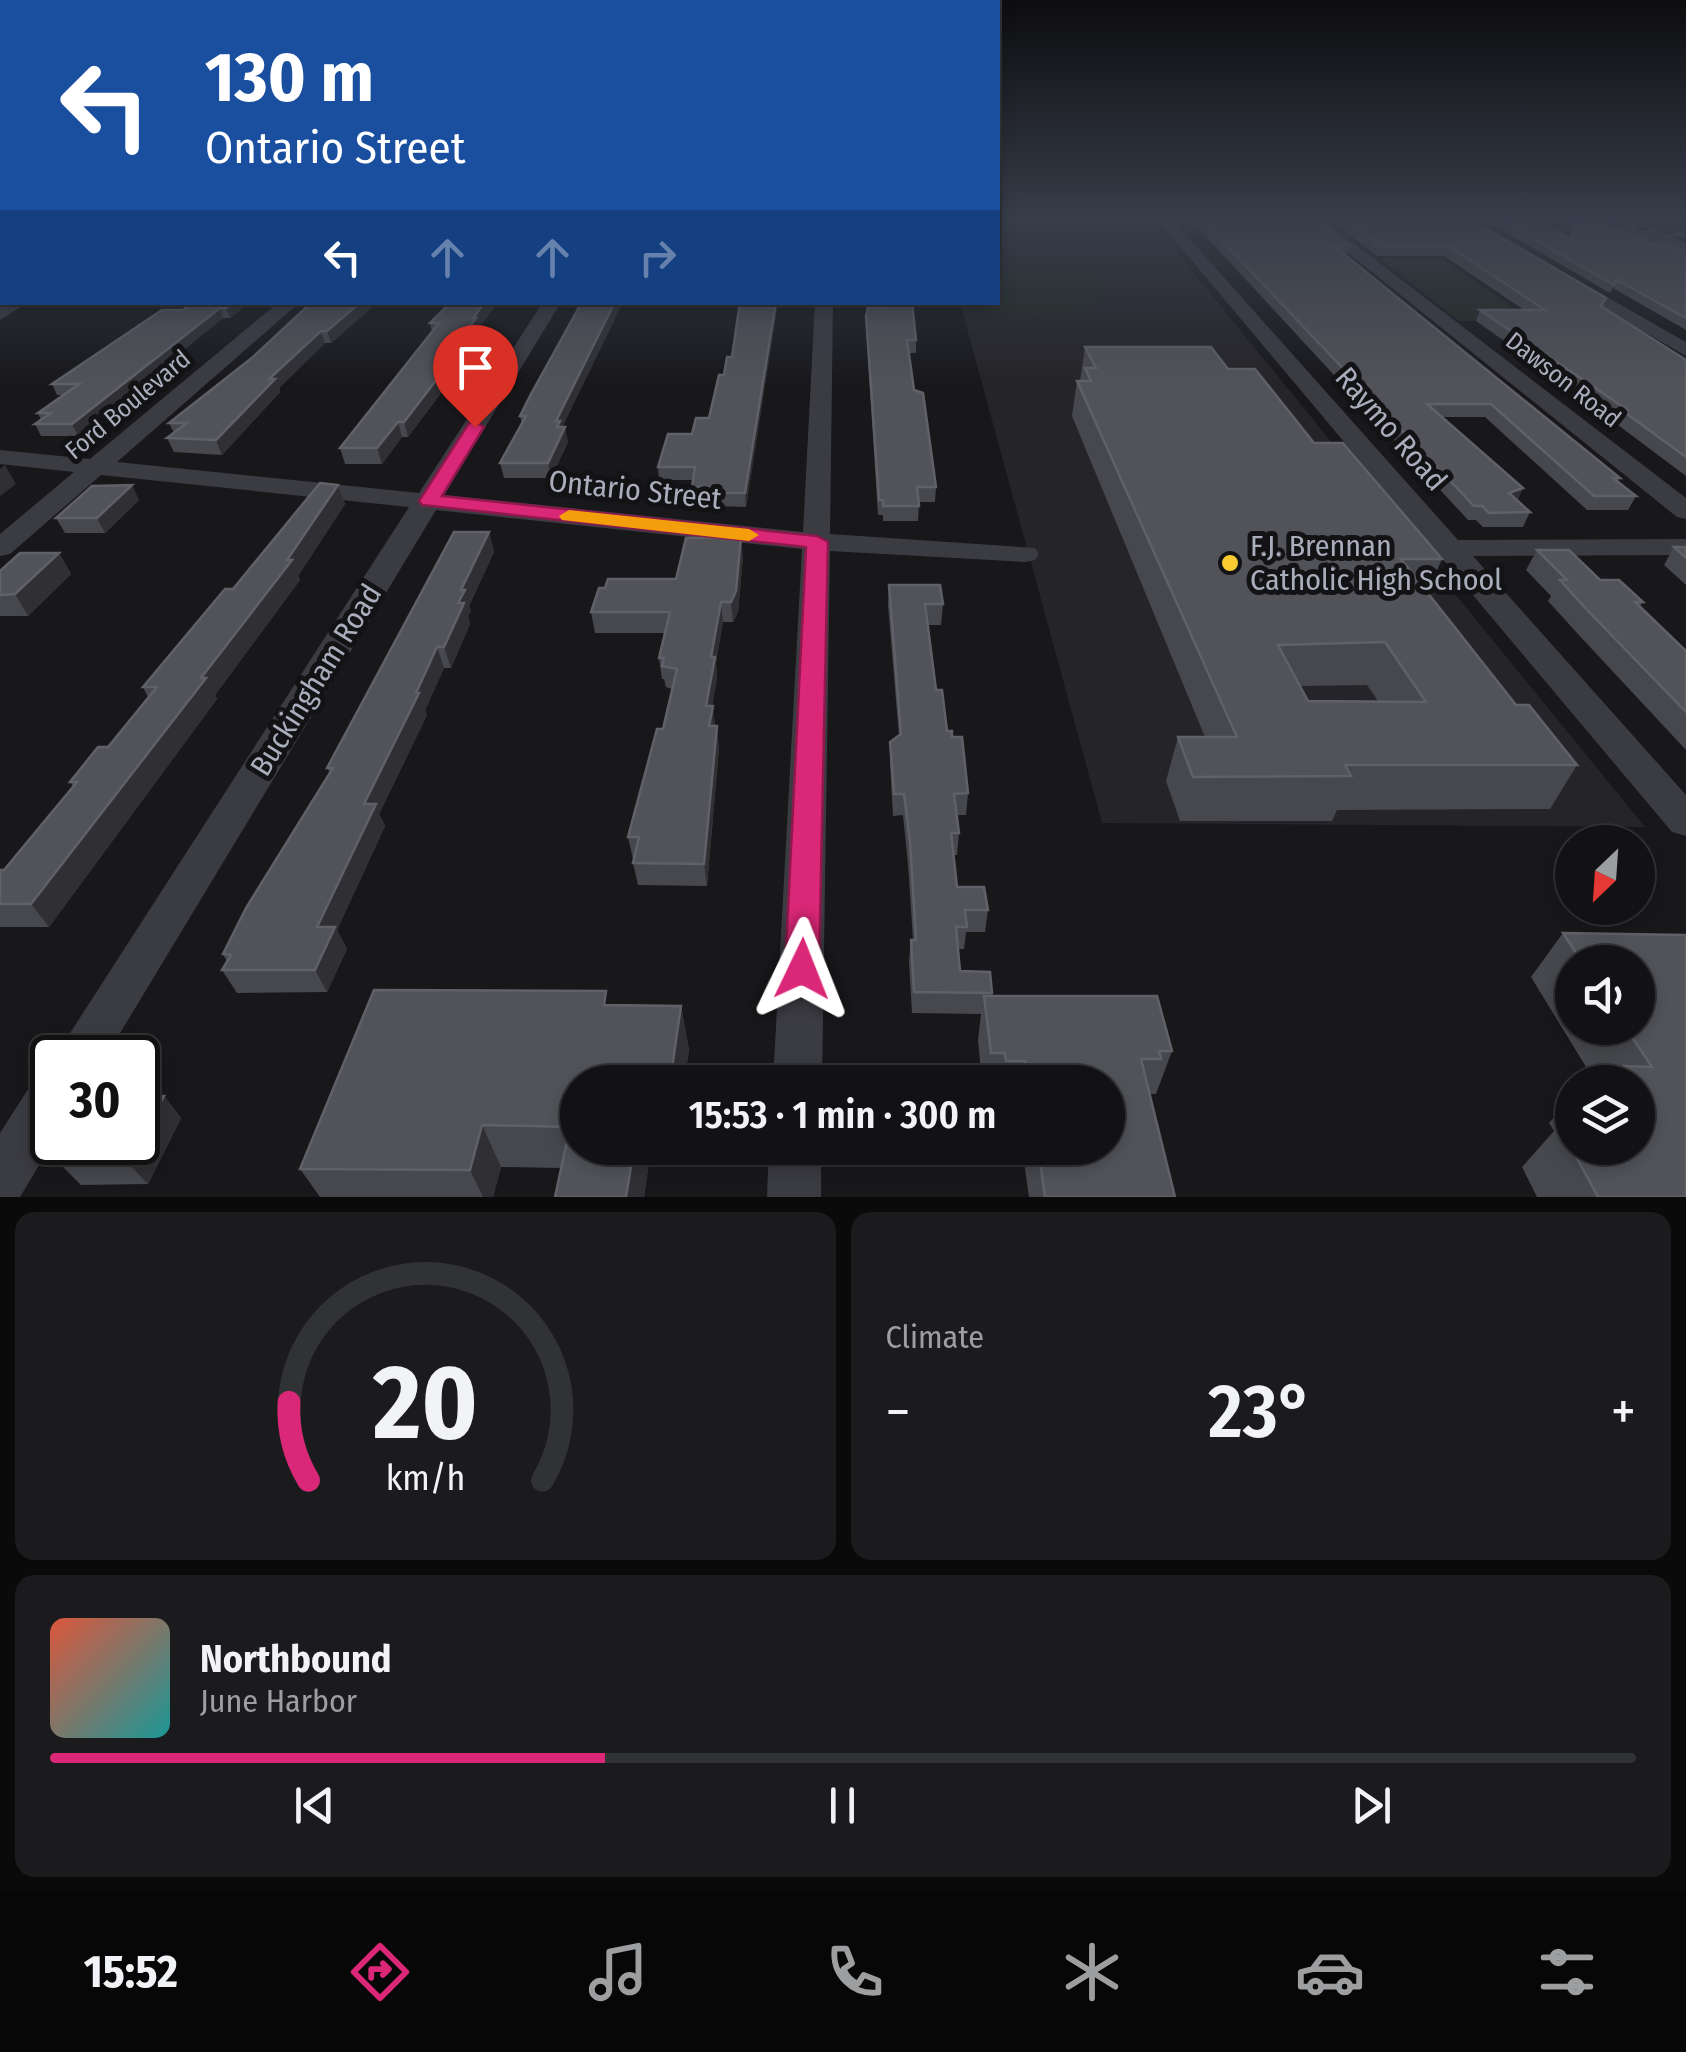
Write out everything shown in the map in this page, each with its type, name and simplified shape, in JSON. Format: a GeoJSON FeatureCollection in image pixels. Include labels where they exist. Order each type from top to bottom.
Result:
{"type":"FeatureCollection","features":[{"type":"Feature","properties":{"kind":"street","name":"Raymo Road"},"geometry":{"type":"LineString","coordinates":[[1212,274],[1686,821]]}},
{"type":"Feature","properties":{"kind":"street","name":"Dawson Road"},"geometry":{"type":"LineString","coordinates":[[1383,274],[1686,511]]}},
{"type":"Feature","properties":{"kind":"street"},"geometry":{"type":"LineString","coordinates":[[1557,274],[1686,350]]}},
{"type":"Feature","properties":{"kind":"street","name":"Ford Boulevard"},"geometry":{"type":"LineString","coordinates":[[0,548],[287,305]]}},
{"type":"Feature","properties":{"kind":"street","name":"Buckingham Road"},"geometry":{"type":"LineString","coordinates":[[92,1035],[550,305]]}},
{"type":"Feature","properties":{"kind":"street"},"geometry":{"type":"LineString","coordinates":[[799,1065],[824,305]]}},
{"type":"Feature","properties":{"kind":"street","name":"Ontario Street"},"geometry":{"type":"LineString","coordinates":[[0,457],[817,542],[1025,554]]}},
{"type":"Feature","properties":{"kind":"street"},"geometry":{"type":"LineString","coordinates":[[1451,548],[1686,547]]}},
{"type":"Feature","properties":{"kind":"street"},"geometry":{"type":"LineString","coordinates":[[0,1182],[30,1134]]}},
{"type":"Feature","properties":{"kind":"street"},"geometry":{"type":"LineString","coordinates":[[794,1197],[795,1165]]}},
{"type":"Feature","properties":{"kind":"shaded area","name":"F.J. Brennan Catholic High School"},"geometry":{"type":"Polygon","coordinates":[[[1000,274],[1194,274],[1643,825],[1102,823],[961,305],[1000,305],[1000,274]]]}},
{"type":"Feature","properties":{"kind":"shaded area"},"geometry":{"type":"Polygon","coordinates":[[[1000,274],[1100,274],[1107,291],[1097,301],[1068,313],[984,311],[981,305],[1000,305],[1000,274]]]}},
{"type":"Feature","properties":{"kind":"shaded area"},"geometry":{"type":"Polygon","coordinates":[[[1398,274],[1465,274],[1533,321],[1459,321],[1398,274]]]}},
{"type":"Feature","properties":{"kind":"building"},"geometry":{"type":"Polygon","coordinates":[[[1253,274],[1368,274],[1620,478],[1613,478],[1636,496],[1594,496],[1491,404],[1427,404],[1523,488],[1509,493],[1530,512],[1489,513],[1482,506],[1474,506],[1253,274]]]}},
{"type":"Feature","properties":{"kind":"building"},"geometry":{"type":"Polygon","coordinates":[[[1490,274],[1564,274],[1606,298],[1601,306],[1686,360],[1686,457],[1620,409],[1626,409],[1480,310],[1545,310],[1490,274]]]}},
{"type":"Feature","properties":{"kind":"building"},"geometry":{"type":"Polygon","coordinates":[[[1594,274],[1686,274],[1686,318],[1617,280],[1614,285],[1594,274]]]}},
{"type":"Feature","properties":{"kind":"building"},"geometry":{"type":"Polygon","coordinates":[[[190,305],[230,305],[220,308],[72,424],[35,424],[51,413],[38,413],[79,384],[52,384],[162,310],[183,310],[190,305]]]}},
{"type":"Feature","properties":{"kind":"building"},"geometry":{"type":"Polygon","coordinates":[[[309,305],[357,305],[327,331],[321,331],[269,379],[275,379],[216,440],[167,438],[187,423],[169,423],[253,357],[309,305]]]}},
{"type":"Feature","properties":{"kind":"building"},"geometry":{"type":"Polygon","coordinates":[[[448,305],[483,305],[435,375],[440,375],[404,422],[398,422],[377,448],[340,448],[439,323],[430,323],[448,305]]]}},
{"type":"Feature","properties":{"kind":"building"},"geometry":{"type":"Polygon","coordinates":[[[580,305],[614,305],[556,421],[560,421],[557,427],[565,427],[548,463],[500,463],[526,416],[520,416],[580,305]]]}},
{"type":"Feature","properties":{"kind":"building"},"geometry":{"type":"Polygon","coordinates":[[[740,305],[776,305],[745,493],[713,493],[711,487],[692,487],[695,467],[658,467],[668,434],[692,434],[696,418],[709,418],[719,375],[724,375],[727,357],[732,357],[740,305]]]}},
{"type":"Feature","properties":{"kind":"building"},"geometry":{"type":"Polygon","coordinates":[[[912,305],[916,340],[907,340],[914,390],[923,393],[936,487],[917,487],[919,506],[883,506],[883,500],[879,500],[866,316],[868,307],[912,305]]]}},
{"type":"Feature","properties":{"kind":"building"},"geometry":{"type":"Polygon","coordinates":[[[1085,347],[1211,347],[1228,369],[1255,369],[1314,443],[1343,443],[1442,559],[1401,559],[1516,705],[1529,705],[1577,765],[1345,765],[1351,776],[1193,777],[1178,737],[1237,737],[1077,381],[1091,381],[1085,368],[1096,368],[1085,347]],[[1385,642],[1278,645],[1308,701],[1426,702],[1385,642]]]}},
{"type":"Feature","properties":{"kind":"building"},"geometry":{"type":"Polygon","coordinates":[[[320,483],[338,485],[287,560],[292,560],[201,678],[206,678],[31,904],[0,904],[0,870],[4,870],[77,782],[70,782],[98,747],[108,747],[157,687],[143,687],[225,589],[233,589],[320,483]]]}},
{"type":"Feature","properties":{"kind":"building"},"geometry":{"type":"Polygon","coordinates":[[[132,485],[97,518],[56,518],[92,486],[132,485]]]}},
{"type":"Feature","properties":{"kind":"building"},"geometry":{"type":"Polygon","coordinates":[[[454,532],[489,532],[461,590],[465,590],[458,603],[464,603],[444,647],[437,647],[419,693],[364,804],[376,804],[317,927],[335,927],[315,970],[222,970],[231,955],[223,954],[246,908],[333,768],[327,768],[454,532]]]}},
{"type":"Feature","properties":{"kind":"building"},"geometry":{"type":"Polygon","coordinates":[[[741,537],[736,591],[731,602],[721,602],[711,657],[715,657],[706,706],[713,706],[709,726],[717,726],[704,864],[633,863],[639,837],[628,837],[657,729],[663,729],[677,669],[662,666],[664,658],[659,658],[670,612],[591,612],[599,588],[605,588],[608,579],[676,579],[686,538],[741,537]]]}},
{"type":"Feature","properties":{"kind":"building"},"geometry":{"type":"Polygon","coordinates":[[[1674,547],[1686,547],[1686,558],[1674,547]]]}},
{"type":"Feature","properties":{"kind":"building"},"geometry":{"type":"Polygon","coordinates":[[[1537,550],[1569,550],[1600,580],[1619,580],[1643,602],[1635,602],[1686,651],[1686,712],[1589,612],[1560,580],[1567,580],[1537,550]]]}},
{"type":"Feature","properties":{"kind":"building"},"geometry":{"type":"Polygon","coordinates":[[[20,553],[59,553],[15,594],[0,595],[0,571],[20,553]]]}},
{"type":"Feature","properties":{"kind":"building"},"geometry":{"type":"Polygon","coordinates":[[[889,585],[940,585],[943,604],[925,604],[936,690],[942,690],[947,731],[952,731],[952,737],[962,737],[968,793],[954,794],[959,833],[951,833],[957,887],[984,887],[988,910],[965,910],[967,927],[956,927],[960,971],[990,972],[992,993],[914,992],[911,940],[916,940],[910,842],[904,794],[894,794],[890,742],[901,734],[889,585]]]}},
{"type":"Feature","properties":{"kind":"building"},"geometry":{"type":"Polygon","coordinates":[[[1563,933],[1686,935],[1686,1197],[1598,1197],[1581,1165],[1655,1165],[1655,1065],[1651,1065],[1637,1045],[1655,1045],[1655,945],[1571,945],[1563,933]]]}},
{"type":"Feature","properties":{"kind":"building"},"geometry":{"type":"Polygon","coordinates":[[[374,990],[606,991],[604,1005],[681,1006],[672,1065],[560,1065],[560,1127],[482,1125],[470,1170],[300,1169],[374,990]]]}},
{"type":"Feature","properties":{"kind":"building"},"geometry":{"type":"Polygon","coordinates":[[[984,996],[1157,996],[1172,1051],[1159,1051],[1161,1059],[1141,1059],[1175,1197],[1045,1197],[1040,1165],[1125,1165],[1125,1065],[1026,1065],[1025,1061],[1006,1061],[1005,1053],[991,1053],[984,996]]]}},
{"type":"Feature","properties":{"kind":"building"},"geometry":{"type":"Polygon","coordinates":[[[562,1165],[631,1165],[626,1197],[555,1197],[562,1165]]]}},
{"type":"Feature","properties":{"kind":"slow traffic"},"geometry":{"type":"LineString","coordinates":[[569,516],[749,535]]}},
{"type":"Feature","properties":{"kind":"place","name":"F.J. Brennan Catholic High School"},"geometry":{"type":"Point","coordinates":[1230,563]}},
{"type":"Feature","properties":{"kind":"route"},"geometry":{"type":"LineString","coordinates":[[475,427],[429,501],[817,542],[802,969]]}}]}
